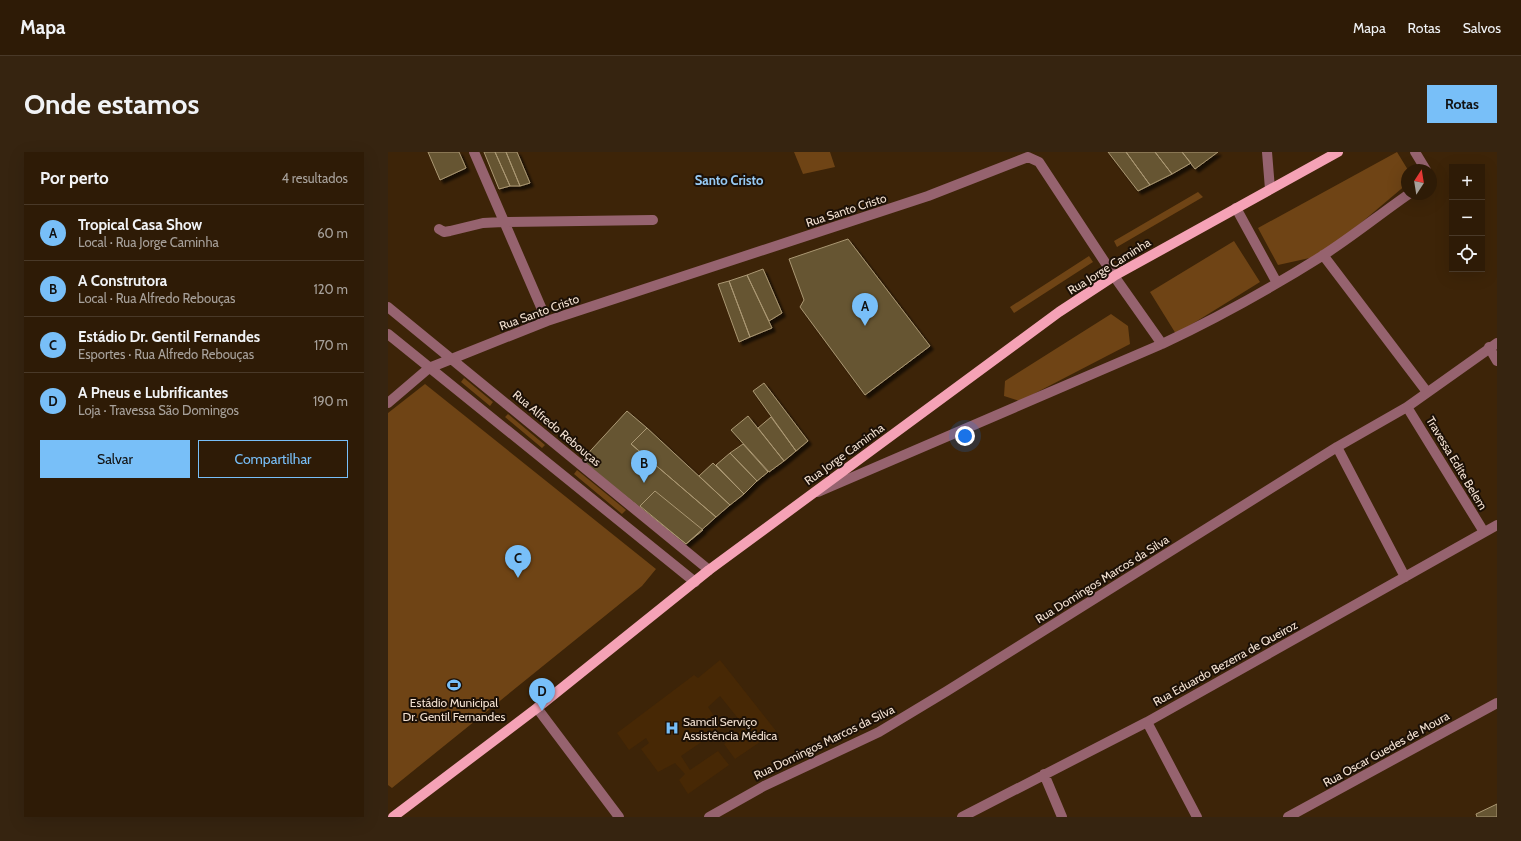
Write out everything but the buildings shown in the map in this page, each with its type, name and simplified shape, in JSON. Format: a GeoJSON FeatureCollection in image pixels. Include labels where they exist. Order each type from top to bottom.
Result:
{"type":"FeatureCollection","features":[{"type":"Feature","properties":{"kind":"main road","name":"Rua Jorge Caminha"},"geometry":{"type":"LineString","coordinates":[[393,817],[537,708],[708,570],[1030,333],[1114,276],[1338,152]]}},
{"type":"Feature","properties":{"kind":"street"},"geometry":{"type":"LineString","coordinates":[[474,152],[547,321]]}},
{"type":"Feature","properties":{"kind":"street"},"geometry":{"type":"LineString","coordinates":[[1267,152],[1270,189]]}},
{"type":"Feature","properties":{"kind":"street"},"geometry":{"type":"LineString","coordinates":[[1417,153],[1423,164]]}},
{"type":"Feature","properties":{"kind":"street","name":"Rua Santo Cristo"},"geometry":{"type":"LineString","coordinates":[[388,403],[429,368],[547,321],[928,196],[1028,157],[1039,162],[1114,276],[1162,344]]}},
{"type":"Feature","properties":{"kind":"street"},"geometry":{"type":"LineString","coordinates":[[807,497],[1203,325],[1323,255],[1401,200]]}},
{"type":"Feature","properties":{"kind":"street"},"geometry":{"type":"LineString","coordinates":[[1236,208],[1277,283]]}},
{"type":"Feature","properties":{"kind":"street"},"geometry":{"type":"LineString","coordinates":[[439,229],[444,232],[483,223],[503,222],[653,220]]}},
{"type":"Feature","properties":{"kind":"street"},"geometry":{"type":"LineString","coordinates":[[1323,255],[1427,392]]}},
{"type":"Feature","properties":{"kind":"street","name":"Rua Alfredo Rebouças"},"geometry":{"type":"LineString","coordinates":[[388,307],[708,570]]}},
{"type":"Feature","properties":{"kind":"street"},"geometry":{"type":"LineString","coordinates":[[388,334],[695,582]]}},
{"type":"Feature","properties":{"kind":"street"},"geometry":{"type":"LineString","coordinates":[[1493,345],[1497,361]]}},
{"type":"Feature","properties":{"kind":"street","name":"Rua Domingos Marcos da Silva"},"geometry":{"type":"LineString","coordinates":[[709,817],[764,786],[878,732],[941,696],[1337,447],[1407,407],[1493,345]]}},
{"type":"Feature","properties":{"kind":"street","name":"Travessa Edite Belem"},"geometry":{"type":"LineString","coordinates":[[1407,407],[1484,532]]}},
{"type":"Feature","properties":{"kind":"street"},"geometry":{"type":"LineString","coordinates":[[1337,447],[1406,577]]}},
{"type":"Feature","properties":{"kind":"street","name":"Rua Eduardo Bezerra de Queiroz"},"geometry":{"type":"LineString","coordinates":[[962,817],[1147,722],[1497,525]]}},
{"type":"Feature","properties":{"kind":"street","name":"Rua Oscar Guedes de Moura"},"geometry":{"type":"LineString","coordinates":[[1288,817],[1497,703]]}},
{"type":"Feature","properties":{"kind":"street"},"geometry":{"type":"LineString","coordinates":[[537,708],[619,817]]}},
{"type":"Feature","properties":{"kind":"street"},"geometry":{"type":"LineString","coordinates":[[1147,722],[1197,817]]}},
{"type":"Feature","properties":{"kind":"street"},"geometry":{"type":"LineString","coordinates":[[1044,774],[1062,817]]}},
{"type":"Feature","properties":{"kind":"shaded area"},"geometry":{"type":"Polygon","coordinates":[[[794,152],[830,152],[835,167],[803,174],[794,152]]]}},
{"type":"Feature","properties":{"kind":"shaded area"},"geometry":{"type":"Polygon","coordinates":[[[1397,152],[1404,164],[1401,164],[1401,189],[1323,255],[1278,265],[1258,228],[1397,152]]]}},
{"type":"Feature","properties":{"kind":"shaded area"},"geometry":{"type":"Polygon","coordinates":[[[1198,192],[1203,197],[1117,247],[1114,241],[1198,192]]]}},
{"type":"Feature","properties":{"kind":"shaded area"},"geometry":{"type":"Polygon","coordinates":[[[1234,241],[1260,282],[1176,334],[1150,292],[1234,241]]]}},
{"type":"Feature","properties":{"kind":"shaded area"},"geometry":{"type":"Polygon","coordinates":[[[1089,256],[1093,262],[1014,313],[1010,307],[1089,256]]]}},
{"type":"Feature","properties":{"kind":"shaded area"},"geometry":{"type":"Polygon","coordinates":[[[1111,314],[1128,326],[1130,344],[1020,401],[1004,396],[1005,381],[1111,314]]]}},
{"type":"Feature","properties":{"kind":"shaded area"},"geometry":{"type":"Polygon","coordinates":[[[464,378],[493,402],[490,406],[461,382],[464,378]]]}},
{"type":"Feature","properties":{"kind":"shaded area","name":"Estádio Municipal Dr. Gentil Fernandes"},"geometry":{"type":"Polygon","coordinates":[[[425,384],[656,569],[642,586],[392,788],[388,785],[388,413],[425,384]]]}},
{"type":"Feature","properties":{"kind":"shaded area"},"geometry":{"type":"Polygon","coordinates":[[[508,414],[545,445],[542,448],[505,417],[508,414]]]}},
{"type":"Feature","properties":{"kind":"shaded area"},"geometry":{"type":"Polygon","coordinates":[[[577,470],[626,510],[622,514],[574,474],[577,470]]]}},
{"type":"Feature","properties":{"kind":"shaded area","name":"Samcil Serviço Assistência Médica"},"geometry":{"type":"Polygon","coordinates":[[[720,660],[776,731],[735,759],[724,744],[745,727],[720,696],[708,707],[722,728],[681,756],[690,770],[718,751],[729,765],[688,794],[679,780],[685,774],[675,763],[658,772],[641,749],[649,743],[646,738],[629,750],[617,733],[694,675],[698,678],[720,660]]]}},
{"type":"Feature","properties":{"kind":"place","name":"Tropical Casa Show"},"geometry":{"type":"Point","coordinates":[865,326]}},
{"type":"Feature","properties":{"kind":"place","name":"A Construtora"},"geometry":{"type":"Point","coordinates":[644,483]}},
{"type":"Feature","properties":{"kind":"place","name":"Estádio Dr. Gentil Fernandes"},"geometry":{"type":"Point","coordinates":[518,578]}},
{"type":"Feature","properties":{"kind":"place","name":"Estádio Municipal Dr. Gentil Fernandes"},"geometry":{"type":"Point","coordinates":[454,685]}},
{"type":"Feature","properties":{"kind":"place","name":"A Pneus e Lubrificantes"},"geometry":{"type":"Point","coordinates":[542,711]}},
{"type":"Feature","properties":{"kind":"place","name":"Samcil Serviço Assistência Médica"},"geometry":{"type":"Point","coordinates":[672,728]}},
{"type":"Feature","properties":{"kind":"district","name":"Santo Cristo"},"geometry":{"type":"Point","coordinates":[729,180]}}]}
